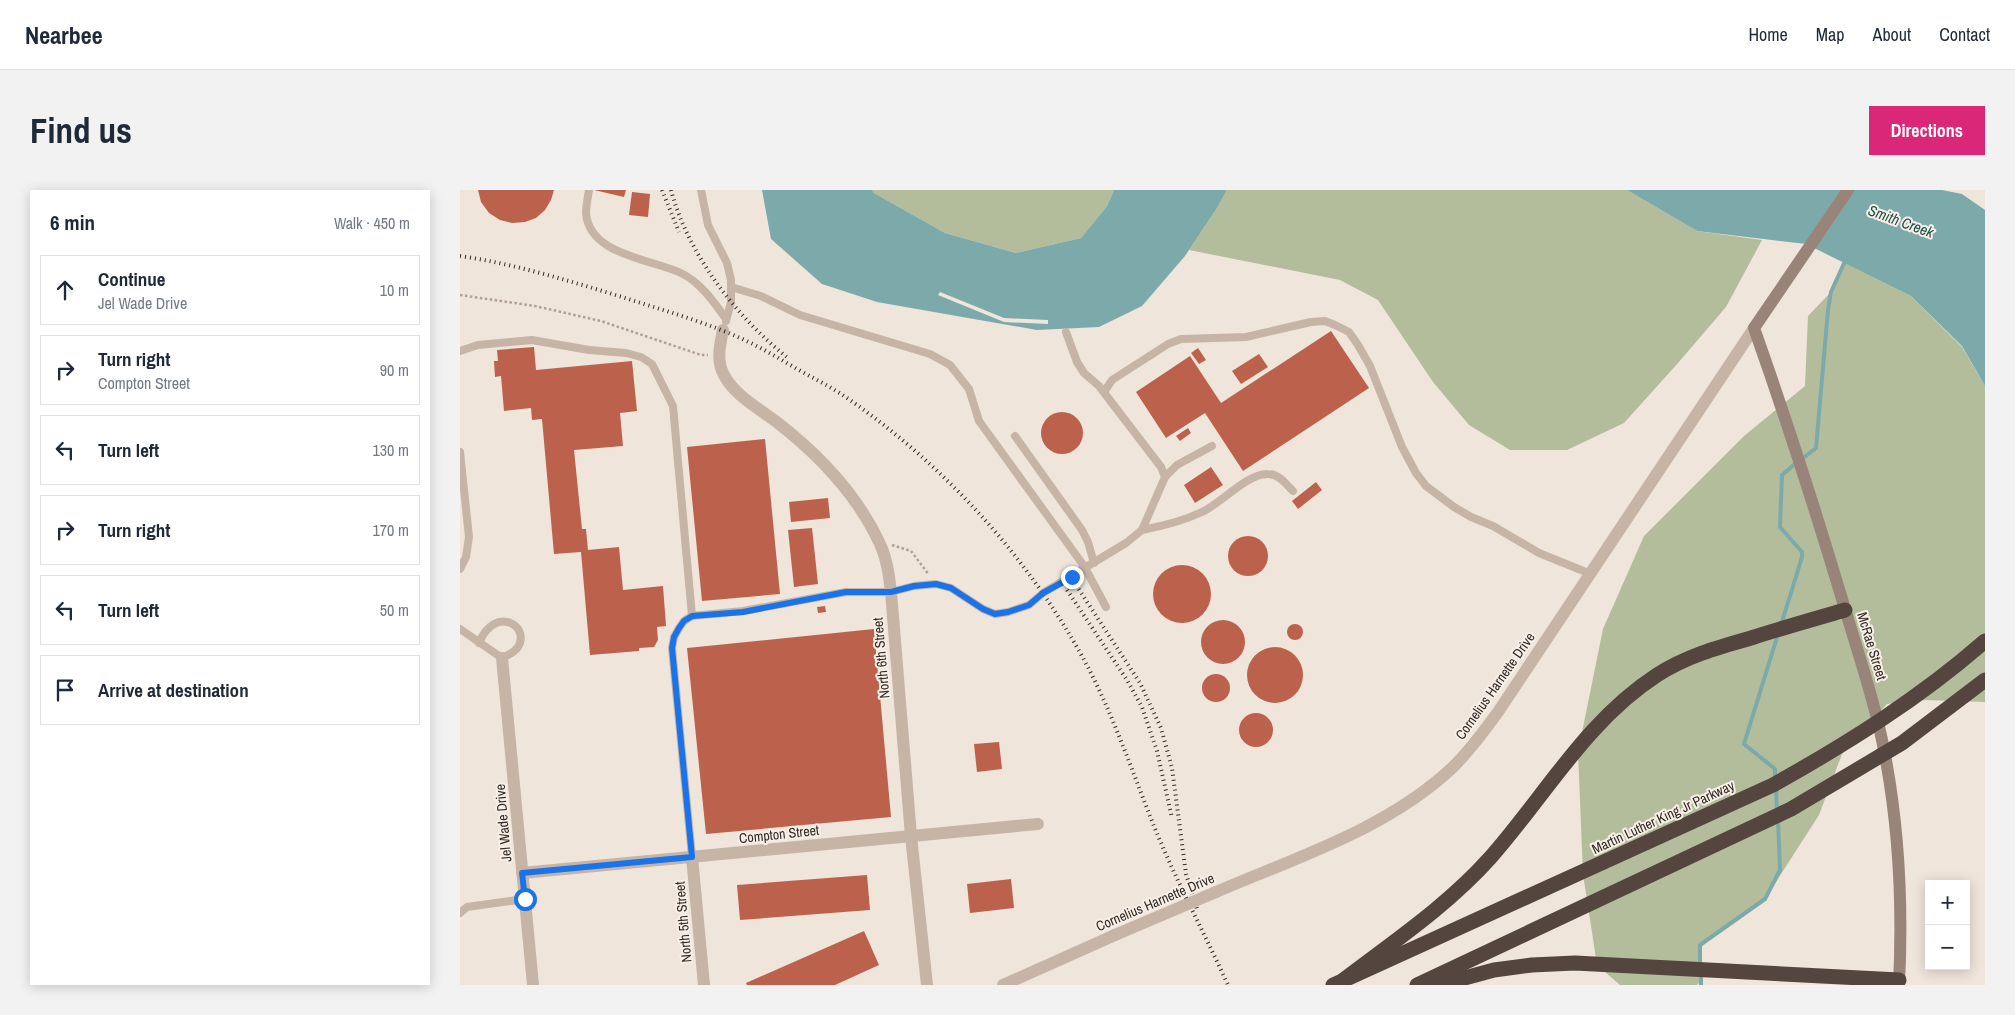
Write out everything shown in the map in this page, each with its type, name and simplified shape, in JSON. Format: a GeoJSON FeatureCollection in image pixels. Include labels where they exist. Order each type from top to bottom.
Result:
{"type":"FeatureCollection","features":[{"type":"Feature","properties":{"kind":"highway"},"geometry":{"type":"LineString","coordinates":[[1338,983],[1436,910],[1470,878],[1518,824],[1588,734],[1637,688],[1675,665],[1711,650],[1845,610]]}},
{"type":"Feature","properties":{"kind":"highway","name":"Martin Luther King Jr Parkway"},"geometry":{"type":"LineString","coordinates":[[1338,983],[1773,785],[1836,749],[1898,709],[1985,641]]}},
{"type":"Feature","properties":{"kind":"highway"},"geometry":{"type":"LineString","coordinates":[[1416,985],[1791,809],[1902,743],[1985,680]]}},
{"type":"Feature","properties":{"kind":"highway"},"geometry":{"type":"LineString","coordinates":[[1439,985],[1494,970],[1532,965],[1575,963],[1899,983]]}},
{"type":"Feature","properties":{"kind":"main road"},"geometry":{"type":"LineString","coordinates":[[1754,328],[1848,190]]}},
{"type":"Feature","properties":{"kind":"main road","name":"McRae Street"},"geometry":{"type":"LineString","coordinates":[[1754,328],[1786,417],[1869,687],[1882,740],[1894,813],[1901,897],[1899,983]]}},
{"type":"Feature","properties":{"kind":"street","name":"North 6th Street"},"geometry":{"type":"LineString","coordinates":[[725,324],[719,355],[722,372],[733,388],[780,424],[826,466],[859,507],[880,544],[887,563],[911,836],[927,985]]}},
{"type":"Feature","properties":{"kind":"street","name":"Cornelius Harnette Drive"},"geometry":{"type":"LineString","coordinates":[[1003,985],[1354,833],[1384,818],[1430,787],[1453,768],[1483,733],[1754,328]]}},
{"type":"Feature","properties":{"kind":"street","name":"Jel Wade Drive"},"geometry":{"type":"LineString","coordinates":[[502,658],[533,985]]}},
{"type":"Feature","properties":{"kind":"street","name":"Compton Street"},"geometry":{"type":"LineString","coordinates":[[522,873],[1038,824]]}},
{"type":"Feature","properties":{"kind":"street","name":"North 5th Street"},"geometry":{"type":"LineString","coordinates":[[692,857],[704,985]]}},
{"type":"Feature","properties":{"kind":"lane"},"geometry":{"type":"LineString","coordinates":[[589,190],[586,213],[591,231],[610,248],[686,276],[708,295],[725,324]]}},
{"type":"Feature","properties":{"kind":"lane","name":"North 6th Street"},"geometry":{"type":"LineString","coordinates":[[701,190],[708,225],[727,263],[731,287],[731,302],[725,324]]}},
{"type":"Feature","properties":{"kind":"lane"},"geometry":{"type":"LineString","coordinates":[[731,287],[761,296],[800,315],[930,354],[950,365],[969,389],[979,421],[1085,568],[1106,607]]}},
{"type":"Feature","properties":{"kind":"lane"},"geometry":{"type":"LineString","coordinates":[[1104,392],[1112,380],[1168,344],[1181,339],[1246,337],[1311,322],[1325,321],[1349,332],[1358,345],[1370,366],[1402,447],[1416,473],[1426,486],[1471,517],[1501,530],[1539,553],[1591,574]]}},
{"type":"Feature","properties":{"kind":"lane"},"geometry":{"type":"LineString","coordinates":[[1066,332],[1077,362],[1104,392],[1161,467],[1165,477]]}},
{"type":"Feature","properties":{"kind":"lane"},"geometry":{"type":"LineString","coordinates":[[460,351],[478,345],[532,340],[589,350],[626,352],[641,357],[652,364],[673,406],[692,616]]}},
{"type":"Feature","properties":{"kind":"lane"},"geometry":{"type":"LineString","coordinates":[[1015,436],[1082,530],[1088,542],[1094,563]]}},
{"type":"Feature","properties":{"kind":"lane"},"geometry":{"type":"LineString","coordinates":[[1142,530],[1165,477],[1177,465],[1212,446]]}},
{"type":"Feature","properties":{"kind":"lane"},"geometry":{"type":"LineString","coordinates":[[460,452],[469,537],[466,557],[460,569]]}},
{"type":"Feature","properties":{"kind":"lane"},"geometry":{"type":"LineString","coordinates":[[692,857],[672,648],[674,637],[679,628],[684,621],[692,616],[743,612],[846,592],[891,592],[914,586],[936,584],[951,588],[983,609],[995,614],[1008,612],[1029,605],[1043,593],[1094,563],[1142,530],[1168,525],[1203,512],[1255,477],[1268,474],[1280,478],[1293,491]]}},
{"type":"Feature","properties":{"kind":"lane"},"geometry":{"type":"LineString","coordinates":[[460,629],[479,643],[502,658],[513,653],[519,644],[520,633],[508,621],[496,622],[484,632],[479,643]]}},
{"type":"Feature","properties":{"kind":"lane"},"geometry":{"type":"LineString","coordinates":[[460,913],[467,907],[525,899]]}},
{"type":"Feature","properties":{"kind":"path"},"geometry":{"type":"LineString","coordinates":[[460,295],[535,306],[576,315],[634,331],[701,355],[719,355]]}},
{"type":"Feature","properties":{"kind":"path"},"geometry":{"type":"LineString","coordinates":[[880,544],[897,545],[910,551],[936,584]]}},
{"type":"Feature","properties":{"kind":"green space"},"geometry":{"type":"Polygon","coordinates":[[[872,190],[1114,190],[1107,206],[1081,238],[1016,253],[945,233],[874,193],[872,190]]]}},
{"type":"Feature","properties":{"kind":"green space"},"geometry":{"type":"Polygon","coordinates":[[[1227,190],[1627,190],[1697,231],[1762,240],[1726,307],[1624,423],[1567,450],[1510,450],[1469,425],[1433,382],[1378,300],[1340,280],[1189,250],[1227,190]]]}},
{"type":"Feature","properties":{"kind":"green space"},"geometry":{"type":"Polygon","coordinates":[[[1845,263],[1911,296],[1962,347],[1985,386],[1985,702],[1926,700],[1887,704],[1842,754],[1819,815],[1765,899],[1700,945],[1701,980],[1697,985],[1620,985],[1597,965],[1583,874],[1578,752],[1603,629],[1644,536],[1744,436],[1805,386],[1808,316],[1831,292],[1845,263]]]}},
{"type":"Feature","properties":{"kind":"water"},"geometry":{"type":"Polygon","coordinates":[[[762,190],[872,190],[874,193],[945,233],[1016,253],[1081,238],[1107,206],[1114,190],[1227,190],[1185,256],[1142,306],[1099,327],[1037,330],[877,302],[822,284],[771,239],[762,190]]]}},
{"type":"Feature","properties":{"kind":"water","name":"Smith Creek"},"geometry":{"type":"Polygon","coordinates":[[[1627,190],[1942,190],[1962,194],[1985,210],[1985,386],[1962,346],[1911,296],[1806,244],[1697,231],[1627,190]]]}},
{"type":"Feature","properties":{"kind":"pier"},"geometry":{"type":"Polygon","coordinates":[[[940,292],[1004,318],[1048,320],[1048,324],[1004,322],[938,295],[940,292]]]}},
{"type":"Feature","properties":{"kind":"building"},"geometry":{"type":"Polygon","coordinates":[[[478,190],[554,190],[545,210],[536,218],[525,222],[512,223],[500,220],[489,213],[481,202],[478,190]]]}},
{"type":"Feature","properties":{"kind":"building"},"geometry":{"type":"Polygon","coordinates":[[[594,190],[626,190],[624,197],[594,190]]]}},
{"type":"Feature","properties":{"kind":"building"},"geometry":{"type":"Polygon","coordinates":[[[632,192],[650,194],[648,217],[629,215],[632,192]]]}},
{"type":"Feature","properties":{"kind":"building"},"geometry":{"type":"Polygon","coordinates":[[[1331,331],[1369,388],[1243,471],[1205,413],[1166,438],[1136,392],[1190,356],[1221,403],[1331,331]]]}},
{"type":"Feature","properties":{"kind":"building"},"geometry":{"type":"Polygon","coordinates":[[[534,347],[536,370],[632,361],[637,411],[620,413],[623,446],[574,450],[582,529],[586,529],[588,550],[619,547],[623,590],[663,586],[666,626],[657,627],[658,640],[654,647],[639,648],[639,651],[590,655],[581,552],[554,554],[542,419],[532,420],[531,408],[504,411],[501,376],[495,377],[494,361],[498,361],[497,350],[534,347]]]}},
{"type":"Feature","properties":{"kind":"building"},"geometry":{"type":"Polygon","coordinates":[[[1198,348],[1206,360],[1199,364],[1191,353],[1198,348]]]}},
{"type":"Feature","properties":{"kind":"building"},"geometry":{"type":"Polygon","coordinates":[[[1259,354],[1268,367],[1241,384],[1232,371],[1259,354]]]}},
{"type":"Feature","properties":{"kind":"building"},"geometry":{"type":"Polygon","coordinates":[[[1062,412],[1077,418],[1083,433],[1077,448],[1062,454],[1047,448],[1041,433],[1047,418],[1062,412]]]}},
{"type":"Feature","properties":{"kind":"building"},"geometry":{"type":"Polygon","coordinates":[[[1188,428],[1191,433],[1180,441],[1176,436],[1188,428]]]}},
{"type":"Feature","properties":{"kind":"building"},"geometry":{"type":"Polygon","coordinates":[[[765,439],[780,594],[702,601],[687,447],[765,439]]]}},
{"type":"Feature","properties":{"kind":"building"},"geometry":{"type":"Polygon","coordinates":[[[1211,467],[1223,485],[1195,503],[1184,485],[1211,467]]]}},
{"type":"Feature","properties":{"kind":"building"},"geometry":{"type":"Polygon","coordinates":[[[1316,482],[1322,490],[1298,509],[1292,501],[1316,482]]]}},
{"type":"Feature","properties":{"kind":"building"},"geometry":{"type":"Polygon","coordinates":[[[828,498],[830,518],[791,522],[789,502],[828,498]]]}},
{"type":"Feature","properties":{"kind":"building"},"geometry":{"type":"Polygon","coordinates":[[[812,528],[818,584],[794,587],[788,530],[812,528]]]}},
{"type":"Feature","properties":{"kind":"building"},"geometry":{"type":"Polygon","coordinates":[[[1252,536],[1259,539],[1265,545],[1268,556],[1267,564],[1259,573],[1252,576],[1244,576],[1237,573],[1229,564],[1228,552],[1231,545],[1240,537],[1252,536]]]}},
{"type":"Feature","properties":{"kind":"building"},"geometry":{"type":"Polygon","coordinates":[[[1182,565],[1198,570],[1206,578],[1211,594],[1206,610],[1198,618],[1182,623],[1166,618],[1158,610],[1153,594],[1158,578],[1166,570],[1182,565]]]}},
{"type":"Feature","properties":{"kind":"building"},"geometry":{"type":"Polygon","coordinates":[[[825,606],[826,612],[818,613],[817,607],[825,606]]]}},
{"type":"Feature","properties":{"kind":"building"},"geometry":{"type":"Polygon","coordinates":[[[1219,620],[1227,620],[1239,626],[1245,642],[1239,658],[1227,664],[1219,664],[1207,658],[1201,646],[1201,638],[1207,626],[1219,620]]]}},
{"type":"Feature","properties":{"kind":"building"},"geometry":{"type":"Polygon","coordinates":[[[1295,624],[1301,626],[1303,632],[1301,638],[1295,640],[1289,638],[1287,632],[1289,626],[1295,624]]]}},
{"type":"Feature","properties":{"kind":"building"},"geometry":{"type":"Polygon","coordinates":[[[874,629],[891,817],[706,834],[687,648],[874,629]]]}},
{"type":"Feature","properties":{"kind":"building"},"geometry":{"type":"Polygon","coordinates":[[[1269,647],[1281,647],[1291,651],[1299,659],[1303,675],[1299,691],[1291,699],[1281,703],[1269,703],[1259,699],[1251,691],[1247,681],[1247,669],[1251,659],[1259,651],[1269,647]]]}},
{"type":"Feature","properties":{"kind":"building"},"geometry":{"type":"Polygon","coordinates":[[[1216,674],[1226,678],[1230,688],[1226,698],[1216,702],[1206,698],[1202,688],[1206,678],[1216,674]]]}},
{"type":"Feature","properties":{"kind":"building"},"geometry":{"type":"Polygon","coordinates":[[[1256,713],[1263,714],[1268,718],[1272,723],[1272,737],[1268,742],[1263,746],[1256,747],[1249,746],[1244,742],[1240,737],[1239,730],[1240,723],[1244,718],[1249,714],[1256,713]]]}},
{"type":"Feature","properties":{"kind":"building"},"geometry":{"type":"Polygon","coordinates":[[[999,742],[1002,769],[977,772],[974,744],[999,742]]]}},
{"type":"Feature","properties":{"kind":"building"},"geometry":{"type":"Polygon","coordinates":[[[867,875],[870,910],[740,920],[737,885],[867,875]]]}},
{"type":"Feature","properties":{"kind":"building"},"geometry":{"type":"Polygon","coordinates":[[[1011,879],[1014,908],[970,913],[967,884],[1011,879]]]}},
{"type":"Feature","properties":{"kind":"building"},"geometry":{"type":"Polygon","coordinates":[[[864,931],[879,965],[835,985],[747,985],[746,983],[864,931]]]}},
{"type":"Feature","properties":{"kind":"waterway"},"geometry":{"type":"LineString","coordinates":[[1802,459],[1816,448],[1828,310],[1831,292],[1846,259]]}},
{"type":"Feature","properties":{"kind":"waterway"},"geometry":{"type":"LineString","coordinates":[[1781,625],[1802,557],[1802,552],[1780,527],[1782,475],[1796,463]]}},
{"type":"Feature","properties":{"kind":"waterway"},"geometry":{"type":"LineString","coordinates":[[1775,780],[1775,769],[1744,744],[1778,634]]}},
{"type":"Feature","properties":{"kind":"waterway"},"geometry":{"type":"LineString","coordinates":[[1776,787],[1777,813]]}},
{"type":"Feature","properties":{"kind":"waterway"},"geometry":{"type":"LineString","coordinates":[[1700,965],[1700,945],[1765,899],[1780,870],[1778,820]]}},
{"type":"Feature","properties":{"kind":"waterway"},"geometry":{"type":"LineString","coordinates":[[1701,972],[1701,985]]}},
{"type":"Feature","properties":{"kind":"railway"},"geometry":{"type":"LineString","coordinates":[[662,190],[679,232]]}},
{"type":"Feature","properties":{"kind":"railway"},"geometry":{"type":"LineString","coordinates":[[671,190],[689,237],[716,283],[750,323],[788,358]]}},
{"type":"Feature","properties":{"kind":"railway"},"geometry":{"type":"LineString","coordinates":[[460,256],[521,268],[580,284],[683,316],[741,338],[850,400],[884,425],[948,482],[1006,544],[1032,578],[1078,649],[1109,712],[1170,863],[1228,985]]}},
{"type":"Feature","properties":{"kind":"railway"},"geometry":{"type":"LineString","coordinates":[[1076,585],[1140,683],[1161,728],[1172,768],[1186,874],[1197,909]]}},
{"type":"Feature","properties":{"kind":"railway"},"geometry":{"type":"LineString","coordinates":[[1067,590],[1127,680],[1142,707],[1157,751],[1172,818]]}},
{"type":"Feature","properties":{"kind":"route"},"geometry":{"type":"LineString","coordinates":[[525,899],[522,873],[692,857],[672,648],[674,637],[679,628],[684,621],[692,616],[743,612],[798,603],[846,592],[891,592],[914,586],[936,584],[951,588],[983,609],[995,614],[1029,605],[1043,593],[1072,577]]}}]}
